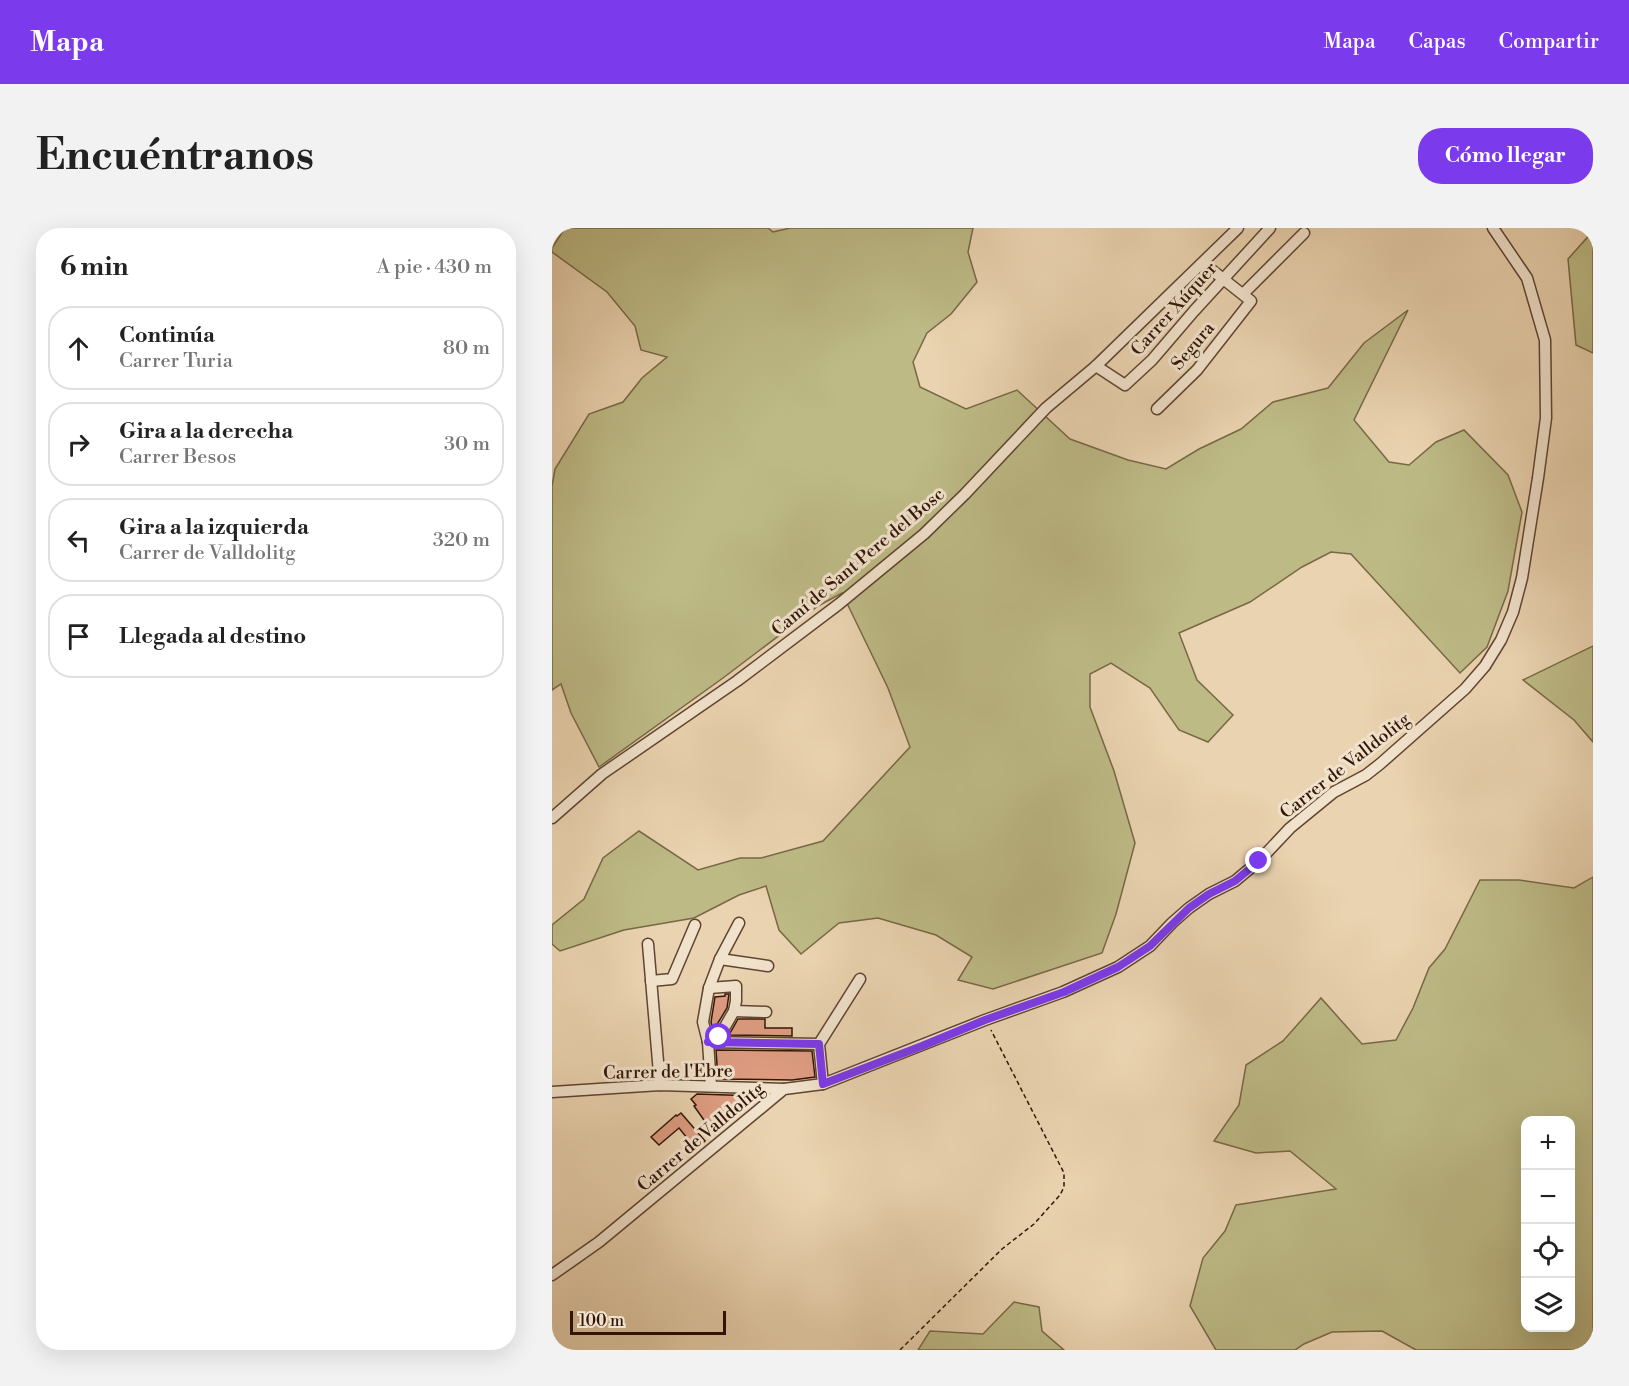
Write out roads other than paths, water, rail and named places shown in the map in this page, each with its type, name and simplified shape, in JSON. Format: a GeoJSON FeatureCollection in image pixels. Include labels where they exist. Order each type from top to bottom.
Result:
{"type":"FeatureCollection","features":[{"type":"Feature","properties":{"kind":"street","name":"Camí de Sant Pere del Bosc"},"geometry":{"type":"LineString","coordinates":[[552,818],[602,774],[737,681],[838,604],[924,534],[1046,408],[1096,366],[1238,228]]}},
{"type":"Feature","properties":{"kind":"street","name":"Carrer Xúquer"},"geometry":{"type":"LineString","coordinates":[[1096,366],[1125,385],[1152,360],[1270,228]]}},
{"type":"Feature","properties":{"kind":"street","name":"Carrer de Valldolitg"},"geometry":{"type":"LineString","coordinates":[[552,1275],[599,1242],[784,1089],[823,1084],[985,1020],[1064,992],[1118,967],[1150,946],[1189,908],[1209,894],[1235,881],[1259,861],[1290,828],[1334,792],[1366,775],[1380,764],[1465,689],[1485,666],[1501,640],[1513,612],[1522,578],[1546,418],[1545,340],[1527,278],[1493,228]]}},
{"type":"Feature","properties":{"kind":"street","name":"Segura"},"geometry":{"type":"LineString","coordinates":[[1157,409],[1197,370],[1247,298],[1304,234]]}},
{"type":"Feature","properties":{"kind":"street"},"geometry":{"type":"LineString","coordinates":[[1203,263],[1247,298]]}},
{"type":"Feature","properties":{"kind":"street"},"geometry":{"type":"LineString","coordinates":[[711,1086],[708,1042],[703,1022],[709,988],[720,959],[739,923]]}},
{"type":"Feature","properties":{"kind":"street"},"geometry":{"type":"LineString","coordinates":[[651,981],[672,979],[695,925]]}},
{"type":"Feature","properties":{"kind":"street"},"geometry":{"type":"LineString","coordinates":[[648,944],[660,1085]]}},
{"type":"Feature","properties":{"kind":"street"},"geometry":{"type":"LineString","coordinates":[[720,959],[768,966]]}},
{"type":"Feature","properties":{"kind":"street"},"geometry":{"type":"LineString","coordinates":[[823,1084],[819,1044],[860,979]]}},
{"type":"Feature","properties":{"kind":"street"},"geometry":{"type":"LineString","coordinates":[[708,1042],[719,1037],[734,1011],[736,1001],[736,986],[709,988]]}},
{"type":"Feature","properties":{"kind":"street"},"geometry":{"type":"LineString","coordinates":[[734,1011],[766,1012]]}},
{"type":"Feature","properties":{"kind":"street"},"geometry":{"type":"LineString","coordinates":[[708,1042],[819,1044]]}},
{"type":"Feature","properties":{"kind":"street","name":"Carrer de l'Ebre"},"geometry":{"type":"LineString","coordinates":[[552,1092],[660,1085],[784,1089]]}}]}
